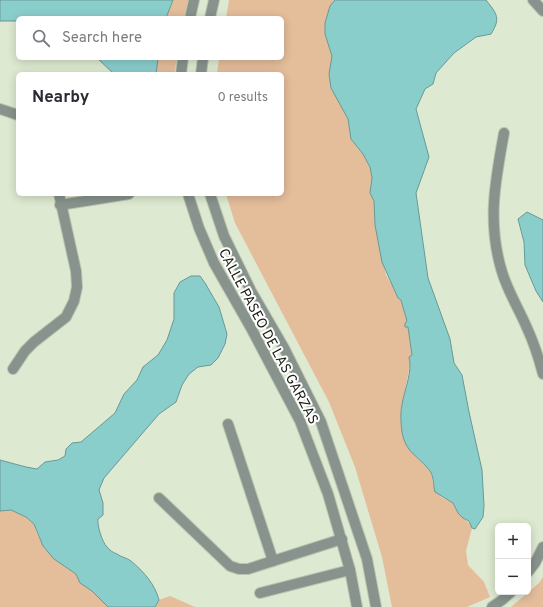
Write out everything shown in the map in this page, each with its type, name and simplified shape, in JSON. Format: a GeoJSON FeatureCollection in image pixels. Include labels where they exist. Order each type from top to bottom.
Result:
{"type":"FeatureCollection","features":[{"type":"Feature","properties":{"kind":"street"},"geometry":{"type":"LineString","coordinates":[[190,16],[194,0]]}},
{"type":"Feature","properties":{"kind":"street"},"geometry":{"type":"LineString","coordinates":[[210,16],[214,0]]}},
{"type":"Feature","properties":{"kind":"street"},"geometry":{"type":"LineString","coordinates":[[533,0],[542,8]]}},
{"type":"Feature","properties":{"kind":"street"},"geometry":{"type":"LineString","coordinates":[[181,72],[183,60]]}},
{"type":"Feature","properties":{"kind":"street"},"geometry":{"type":"LineString","coordinates":[[201,72],[203,60]]}},
{"type":"Feature","properties":{"kind":"street"},"geometry":{"type":"LineString","coordinates":[[0,110],[16,114]]}},
{"type":"Feature","properties":{"kind":"street"},"geometry":{"type":"LineString","coordinates":[[504,133],[495,184],[493,209],[495,243],[504,278],[511,297],[527,327],[543,374]]}},
{"type":"Feature","properties":{"kind":"street"},"geometry":{"type":"LineString","coordinates":[[13,369],[25,351],[34,342],[66,317],[74,301],[77,287],[76,272],[59,196]]}},
{"type":"Feature","properties":{"kind":"street"},"geometry":{"type":"LineString","coordinates":[[60,205],[116,196]]}},
{"type":"Feature","properties":{"kind":"street","name":"CALLE PASEO DE LAS GARZAS"},"geometry":{"type":"LineString","coordinates":[[189,196],[199,228],[214,263],[251,328],[300,421],[328,494],[342,539],[357,607]]}},
{"type":"Feature","properties":{"kind":"street","name":"CALLE PASEO DE LAS GARZAS"},"geometry":{"type":"LineString","coordinates":[[211,196],[224,236],[251,291],[284,348],[321,422],[367,559],[376,607]]}},
{"type":"Feature","properties":{"kind":"street"},"geometry":{"type":"LineString","coordinates":[[228,424],[273,561]]}},
{"type":"Feature","properties":{"kind":"street"},"geometry":{"type":"LineString","coordinates":[[159,498],[230,566],[239,569],[248,569],[342,539]]}},
{"type":"Feature","properties":{"kind":"street"},"geometry":{"type":"LineString","coordinates":[[531,568],[543,547]]}},
{"type":"Feature","properties":{"kind":"street"},"geometry":{"type":"LineString","coordinates":[[260,593],[350,570]]}},
{"type":"Feature","properties":{"kind":"street"},"geometry":{"type":"LineString","coordinates":[[492,607],[508,595]]}},
{"type":"Feature","properties":{"kind":"shaded area"},"geometry":{"type":"Polygon","coordinates":[[[173,0],[188,0],[184,16],[167,16],[173,0]]]}},
{"type":"Feature","properties":{"kind":"shaded area"},"geometry":{"type":"Polygon","coordinates":[[[229,0],[335,0],[330,6],[325,23],[325,34],[333,56],[329,74],[331,87],[348,119],[351,139],[363,154],[370,167],[372,178],[370,193],[374,201],[375,225],[386,275],[397,293],[398,298],[401,300],[407,321],[405,323],[405,327],[408,327],[412,355],[402,404],[415,456],[431,471],[433,485],[441,497],[453,503],[458,513],[470,524],[472,528],[466,551],[468,565],[484,582],[490,597],[467,607],[392,607],[382,557],[355,467],[329,402],[235,223],[227,196],[284,196],[284,72],[217,72],[219,60],[284,60],[284,16],[226,16],[229,0]]]}},
{"type":"Feature","properties":{"kind":"shaded area"},"geometry":{"type":"Polygon","coordinates":[[[158,60],[177,60],[174,72],[156,72],[158,60]]]}},
{"type":"Feature","properties":{"kind":"shaded area"},"geometry":{"type":"Polygon","coordinates":[[[11,510],[26,517],[34,524],[38,536],[54,559],[76,574],[80,583],[92,591],[108,607],[0,607],[0,511],[11,510]]]}},
{"type":"Feature","properties":{"kind":"shaded area"},"geometry":{"type":"Polygon","coordinates":[[[543,577],[543,607],[511,607],[525,595],[531,595],[531,590],[543,577]]]}},
{"type":"Feature","properties":{"kind":"shaded area"},"geometry":{"type":"Polygon","coordinates":[[[170,596],[195,607],[155,607],[159,600],[170,596]]]}},
{"type":"Feature","properties":{"kind":"water"},"geometry":{"type":"Polygon","coordinates":[[[0,0],[173,0],[167,16],[16,16],[16,21],[0,21],[0,0]]]}},
{"type":"Feature","properties":{"kind":"water"},"geometry":{"type":"Polygon","coordinates":[[[335,0],[486,0],[496,16],[496,24],[491,34],[476,37],[454,53],[436,73],[433,84],[425,89],[416,109],[429,157],[416,193],[428,278],[450,339],[454,363],[462,375],[482,470],[484,506],[483,517],[475,529],[472,528],[469,521],[458,513],[453,503],[435,492],[431,473],[410,450],[402,432],[401,412],[410,369],[409,357],[412,355],[408,327],[405,327],[405,323],[407,321],[401,300],[398,298],[382,262],[375,225],[374,201],[370,193],[372,178],[370,167],[363,154],[351,139],[348,119],[331,88],[329,74],[332,56],[325,34],[325,23],[330,6],[335,0]]]}},
{"type":"Feature","properties":{"kind":"water"},"geometry":{"type":"Polygon","coordinates":[[[99,60],[158,60],[156,72],[112,72],[99,60]]]}},
{"type":"Feature","properties":{"kind":"water"},"geometry":{"type":"Polygon","coordinates":[[[527,212],[543,220],[543,302],[536,291],[525,265],[524,242],[518,219],[527,212]]]}},
{"type":"Feature","properties":{"kind":"water"},"geometry":{"type":"Polygon","coordinates":[[[191,276],[200,276],[219,307],[227,334],[225,344],[218,358],[211,365],[198,367],[189,374],[182,385],[176,402],[159,414],[104,478],[99,490],[103,503],[103,515],[98,519],[98,525],[103,541],[110,550],[129,560],[140,569],[152,583],[159,600],[155,607],[108,607],[92,591],[80,583],[76,574],[54,559],[43,546],[34,524],[26,517],[11,510],[0,511],[0,460],[37,469],[45,462],[58,460],[65,456],[66,449],[72,443],[81,442],[115,413],[124,394],[137,380],[143,367],[158,355],[167,340],[174,319],[174,293],[180,282],[191,276]]]}}]}
